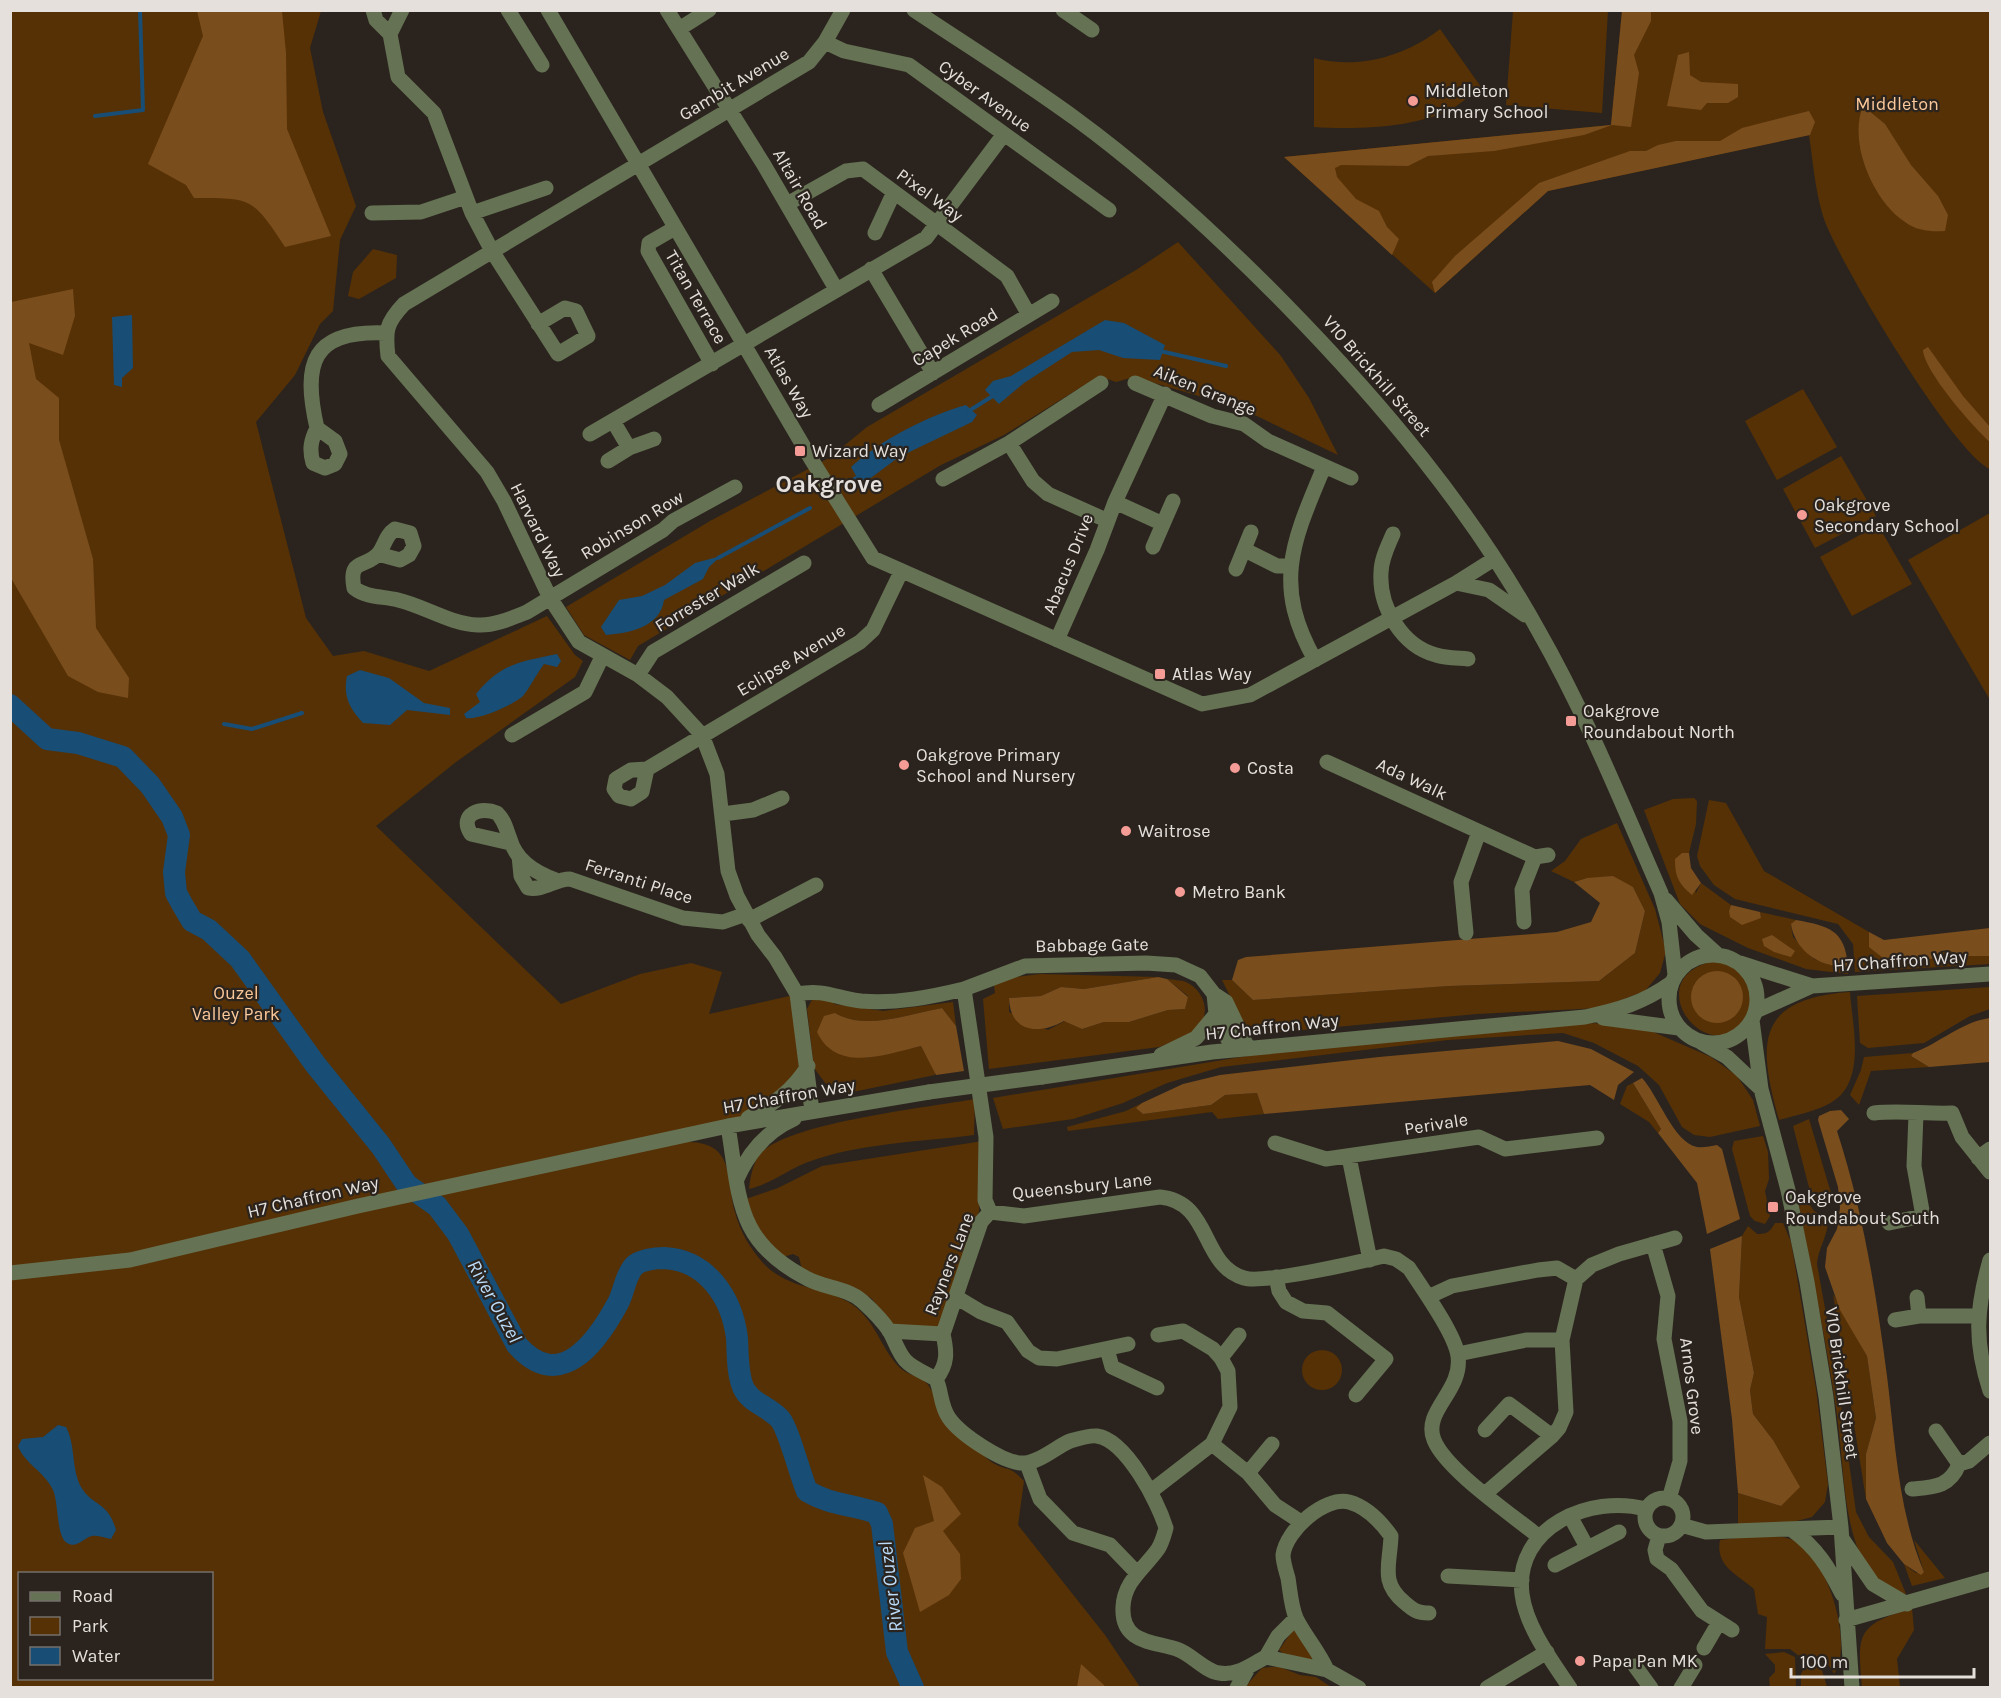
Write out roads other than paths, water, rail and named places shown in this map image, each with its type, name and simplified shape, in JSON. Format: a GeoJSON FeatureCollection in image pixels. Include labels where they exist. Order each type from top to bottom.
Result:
{"type":"FeatureCollection","features":[{"type":"Feature","properties":{"kind":"street"},"geometry":{"type":"LineString","coordinates":[[373,10],[376,20],[390,34],[398,77],[434,113],[472,213],[492,251],[538,324]]}},
{"type":"Feature","properties":{"kind":"street"},"geometry":{"type":"LineString","coordinates":[[390,34],[402,10]]}},
{"type":"Feature","properties":{"kind":"street"},"geometry":{"type":"LineString","coordinates":[[508,10],[542,65]]}},
{"type":"Feature","properties":{"kind":"street","name":"Atlas Way"},"geometry":{"type":"LineString","coordinates":[[548,10],[636,164],[873,558],[1202,704],[1250,695],[1456,583],[1494,559]]}},
{"type":"Feature","properties":{"kind":"street","name":"Altair Road"},"geometry":{"type":"LineString","coordinates":[[667,10],[730,109],[836,289]]}},
{"type":"Feature","properties":{"kind":"street"},"geometry":{"type":"LineString","coordinates":[[679,29],[709,10]]}},
{"type":"Feature","properties":{"kind":"street","name":"V10 Brickhill Street"},"geometry":{"type":"LineString","coordinates":[[914,10],[1031,88],[1127,158],[1219,237],[1298,317],[1391,417],[1455,501],[1494,559],[1534,623],[1587,725],[1661,893],[1669,922],[1673,979]]}},
{"type":"Feature","properties":{"kind":"street"},"geometry":{"type":"LineString","coordinates":[[1063,10],[1092,30]]}},
{"type":"Feature","properties":{"kind":"street","name":"Gambit Avenue"},"geometry":{"type":"LineString","coordinates":[[636,164],[809,62],[825,42],[840,16]]}},
{"type":"Feature","properties":{"kind":"street","name":"Cyber Avenue"},"geometry":{"type":"LineString","coordinates":[[825,42],[844,51],[909,65],[1108,210]]}},
{"type":"Feature","properties":{"kind":"street"},"geometry":{"type":"LineString","coordinates":[[590,434],[926,238],[1004,134]]}},
{"type":"Feature","properties":{"kind":"street"},"geometry":{"type":"LineString","coordinates":[[317,428],[310,398],[311,376],[318,355],[335,338],[357,332],[385,333],[394,314],[404,304],[636,164]]}},
{"type":"Feature","properties":{"kind":"street","name":"Pixel Way"},"geometry":{"type":"LineString","coordinates":[[787,204],[846,171],[863,170],[1007,276],[1029,315]]}},
{"type":"Feature","properties":{"kind":"street"},"geometry":{"type":"LineString","coordinates":[[472,213],[546,188]]}},
{"type":"Feature","properties":{"kind":"street"},"geometry":{"type":"LineString","coordinates":[[875,233],[894,192]]}},
{"type":"Feature","properties":{"kind":"street"},"geometry":{"type":"LineString","coordinates":[[372,213],[421,212],[466,197]]}},
{"type":"Feature","properties":{"kind":"street","name":"Titan Terrace"},"geometry":{"type":"LineString","coordinates":[[675,228],[649,243],[648,251],[712,364]]}},
{"type":"Feature","properties":{"kind":"street"},"geometry":{"type":"LineString","coordinates":[[871,268],[933,373]]}},
{"type":"Feature","properties":{"kind":"street","name":"Capek Road"},"geometry":{"type":"LineString","coordinates":[[879,405],[1052,302]]}},
{"type":"Feature","properties":{"kind":"street","name":"Harvard Way"},"geometry":{"type":"LineString","coordinates":[[385,333],[388,356],[488,472],[550,598],[579,642],[602,657],[638,675],[667,698],[702,735],[717,774],[728,871],[747,917],[797,994]]}},
{"type":"Feature","properties":{"kind":"street"},"geometry":{"type":"LineString","coordinates":[[943,479],[1009,443],[1101,383]]}},
{"type":"Feature","properties":{"kind":"street","name":"Aiken Grange"},"geometry":{"type":"LineString","coordinates":[[1135,383],[1166,394],[1212,416],[1244,424],[1268,441],[1351,478]]}},
{"type":"Feature","properties":{"kind":"street","name":"Abacus Drive"},"geometry":{"type":"LineString","coordinates":[[1057,640],[1097,550],[1106,520],[1166,394]]}},
{"type":"Feature","properties":{"kind":"street"},"geometry":{"type":"LineString","coordinates":[[613,421],[629,448]]}},
{"type":"Feature","properties":{"kind":"street"},"geometry":{"type":"LineString","coordinates":[[608,461],[629,448],[654,439]]}},
{"type":"Feature","properties":{"kind":"street"},"geometry":{"type":"LineString","coordinates":[[1009,443],[1033,481],[1048,494],[1106,520]]}},
{"type":"Feature","properties":{"kind":"street"},"geometry":{"type":"LineString","coordinates":[[1315,660],[1301,635],[1293,613],[1290,566],[1299,527],[1324,467]]}},
{"type":"Feature","properties":{"kind":"street","name":"Robinson Row"},"geometry":{"type":"LineString","coordinates":[[378,554],[357,565],[352,575],[354,588],[362,594],[398,600],[478,625],[506,620],[527,612],[673,521],[735,487]]}},
{"type":"Feature","properties":{"kind":"street"},"geometry":{"type":"LineString","coordinates":[[1153,547],[1173,501]]}},
{"type":"Feature","properties":{"kind":"street","name":"Abacus Drive"},"geometry":{"type":"LineString","coordinates":[[1114,502],[1163,524]]}},
{"type":"Feature","properties":{"kind":"street"},"geometry":{"type":"LineString","coordinates":[[1236,569],[1251,532]]}},
{"type":"Feature","properties":{"kind":"street"},"geometry":{"type":"LineString","coordinates":[[1393,534],[1381,572],[1382,595],[1392,618],[1402,634],[1418,648],[1436,655],[1468,659]]}},
{"type":"Feature","properties":{"kind":"street"},"geometry":{"type":"LineString","coordinates":[[1245,550],[1277,566],[1290,566]]}},
{"type":"Feature","properties":{"kind":"street","name":"Forrester Walk"},"geometry":{"type":"LineString","coordinates":[[638,675],[653,652],[804,563]]}},
{"type":"Feature","properties":{"kind":"street","name":"Eclipse Avenue"},"geometry":{"type":"LineString","coordinates":[[647,769],[860,642],[873,630],[901,572]]}},
{"type":"Feature","properties":{"kind":"street"},"geometry":{"type":"LineString","coordinates":[[1456,583],[1489,590],[1518,608],[1534,623]]}},
{"type":"Feature","properties":{"kind":"street"},"geometry":{"type":"LineString","coordinates":[[512,735],[585,692],[602,657]]}},
{"type":"Feature","properties":{"kind":"street","name":"Ada Walk"},"geometry":{"type":"LineString","coordinates":[[1327,762],[1479,832],[1542,856],[1522,890],[1524,922]]}},
{"type":"Feature","properties":{"kind":"street"},"geometry":{"type":"LineString","coordinates":[[723,814],[753,810],[782,798]]}},
{"type":"Feature","properties":{"kind":"street"},"geometry":{"type":"LineString","coordinates":[[1466,933],[1461,882],[1479,832]]}},
{"type":"Feature","properties":{"kind":"street","name":"Ferranti Place"},"geometry":{"type":"LineString","coordinates":[[510,843],[528,867],[556,880],[570,879],[603,889],[625,900],[683,918],[723,922],[747,917],[816,885]]}},
{"type":"Feature","properties":{"kind":"street","name":"V10 Brickhill Street"},"geometry":{"type":"LineString","coordinates":[[1661,893],[1677,915],[1718,954]]}},
{"type":"Feature","properties":{"kind":"street"},"geometry":{"type":"LineString","coordinates":[[1698,1041],[1723,1042],[1745,1030],[1754,1016],[1758,998],[1749,973],[1740,963],[1718,954],[1693,958],[1673,979],[1669,1007],[1679,1028],[1698,1041],[1726,1057],[1761,1089]]}},
{"type":"Feature","properties":{"kind":"street","name":"Babbage Gate"},"geometry":{"type":"LineString","coordinates":[[797,994],[825,992],[860,1001],[898,1001],[964,989],[1026,966],[1146,963],[1176,965],[1200,976],[1214,994],[1226,1002],[1240,1049]]}},
{"type":"Feature","properties":{"kind":"street","name":"H7 Chaffron Way"},"geometry":{"type":"LineString","coordinates":[[1740,963],[1812,986],[1990,974]]}},
{"type":"Feature","properties":{"kind":"street","name":"H7 Chaffron Way"},"geometry":{"type":"LineString","coordinates":[[10,1273],[130,1260],[358,1206],[731,1125],[811,1111],[929,1092],[1240,1049],[1585,1017],[1626,1009],[1650,998],[1673,979]]}},
{"type":"Feature","properties":{"kind":"street","name":"H7 Chaffron Way"},"geometry":{"type":"LineString","coordinates":[[1754,1016],[1812,986]]}},
{"type":"Feature","properties":{"kind":"street","name":"Rayners Lane"},"geometry":{"type":"LineString","coordinates":[[889,1331],[943,1334],[981,1222],[990,1212],[984,1200],[987,1157],[964,989]]}},
{"type":"Feature","properties":{"kind":"street"},"geometry":{"type":"LineString","coordinates":[[736,1179],[746,1159],[764,1138],[783,1124],[811,1111],[808,1066],[797,994]]}},
{"type":"Feature","properties":{"kind":"street"},"geometry":{"type":"LineString","coordinates":[[1214,994],[1216,1014],[1240,1049]]}},
{"type":"Feature","properties":{"kind":"street"},"geometry":{"type":"LineString","coordinates":[[1148,1061],[1196,1038],[1216,1014]]}},
{"type":"Feature","properties":{"kind":"street","name":"V10 Brickhill Street"},"geometry":{"type":"LineString","coordinates":[[1754,1016],[1761,1089],[1778,1149],[1807,1282],[1826,1397],[1841,1532],[1852,1688]]}},
{"type":"Feature","properties":{"kind":"street","name":"H7 Chaffron Way"},"geometry":{"type":"LineString","coordinates":[[1585,1017],[1679,1028]]}},
{"type":"Feature","properties":{"kind":"street"},"geometry":{"type":"LineString","coordinates":[[808,1066],[798,1082],[780,1100],[731,1125],[736,1179],[747,1223],[754,1237],[769,1254],[811,1281],[859,1299],[889,1331],[905,1360],[936,1379]]}},
{"type":"Feature","properties":{"kind":"street"},"geometry":{"type":"LineString","coordinates":[[1874,1113],[1893,1111],[1916,1114],[1952,1113],[1962,1137],[1984,1154],[1990,1172]]}},
{"type":"Feature","properties":{"kind":"street"},"geometry":{"type":"LineString","coordinates":[[1889,1223],[1923,1216],[1914,1166],[1916,1114]]}},
{"type":"Feature","properties":{"kind":"street","name":"Perivale"},"geometry":{"type":"LineString","coordinates":[[1270,1141],[1326,1159],[1479,1137],[1504,1149],[1597,1138]]}},
{"type":"Feature","properties":{"kind":"street"},"geometry":{"type":"LineString","coordinates":[[1349,1157],[1370,1260]]}},
{"type":"Feature","properties":{"kind":"street","name":"Queensbury Lane"},"geometry":{"type":"LineString","coordinates":[[990,1212],[1024,1216],[1160,1197],[1174,1198],[1193,1212],[1220,1261],[1230,1271],[1256,1281],[1384,1256],[1396,1259],[1409,1268],[1428,1297],[1458,1354]]}},
{"type":"Feature","properties":{"kind":"street"},"geometry":{"type":"LineString","coordinates":[[1485,1493],[1552,1436],[1559,1428],[1566,1412],[1562,1340],[1576,1279],[1592,1265],[1675,1238]]}},
{"type":"Feature","properties":{"kind":"street","name":"Arnos Grove"},"geometry":{"type":"LineString","coordinates":[[1653,1244],[1668,1296],[1664,1339],[1680,1421],[1680,1461],[1669,1499]]}},
{"type":"Feature","properties":{"kind":"street"},"geometry":{"type":"LineString","coordinates":[[1989,1382],[1980,1357],[1978,1305],[1990,1260]]}},
{"type":"Feature","properties":{"kind":"street"},"geometry":{"type":"LineString","coordinates":[[1428,1297],[1466,1283],[1538,1270],[1557,1268],[1576,1279]]}},
{"type":"Feature","properties":{"kind":"street"},"geometry":{"type":"LineString","coordinates":[[1276,1277],[1279,1291],[1286,1302],[1303,1311],[1327,1313],[1386,1359],[1356,1395]]}},
{"type":"Feature","properties":{"kind":"street"},"geometry":{"type":"LineString","coordinates":[[956,1297],[981,1312],[1007,1322],[1028,1351],[1039,1358],[1057,1359],[1128,1344]]}},
{"type":"Feature","properties":{"kind":"street"},"geometry":{"type":"LineString","coordinates":[[1917,1297],[1920,1316]]}},
{"type":"Feature","properties":{"kind":"street"},"geometry":{"type":"LineString","coordinates":[[1895,1320],[1920,1316],[1978,1316]]}},
{"type":"Feature","properties":{"kind":"street"},"geometry":{"type":"LineString","coordinates":[[1150,1492],[1212,1444],[1230,1407],[1228,1371],[1213,1349],[1184,1331],[1158,1335]]}},
{"type":"Feature","properties":{"kind":"street"},"geometry":{"type":"LineString","coordinates":[[943,1334],[947,1358],[944,1369],[936,1379],[939,1399],[949,1419],[996,1457],[1027,1464],[1072,1440],[1097,1436],[1116,1444],[1150,1492],[1166,1528],[1159,1548],[1125,1590],[1123,1609],[1126,1625],[1136,1636],[1152,1645],[1179,1650],[1218,1673],[1226,1688]]}},
{"type":"Feature","properties":{"kind":"street"},"geometry":{"type":"LineString","coordinates":[[1221,1358],[1239,1335]]}},
{"type":"Feature","properties":{"kind":"street"},"geometry":{"type":"LineString","coordinates":[[1538,1536],[1485,1493],[1440,1452],[1433,1438],[1431,1425],[1436,1412],[1455,1385],[1459,1367],[1458,1354],[1526,1340],[1562,1340]]}},
{"type":"Feature","properties":{"kind":"street"},"geometry":{"type":"LineString","coordinates":[[1107,1349],[1112,1367],[1157,1388]]}},
{"type":"Feature","properties":{"kind":"street"},"geometry":{"type":"LineString","coordinates":[[1485,1430],[1509,1404],[1552,1436]]}},
{"type":"Feature","properties":{"kind":"street"},"geometry":{"type":"LineString","coordinates":[[1936,1431],[1959,1464]]}},
{"type":"Feature","properties":{"kind":"street"},"geometry":{"type":"LineString","coordinates":[[1959,1464],[1969,1461],[1990,1443]]}},
{"type":"Feature","properties":{"kind":"street"},"geometry":{"type":"LineString","coordinates":[[1212,1444],[1248,1473],[1275,1505],[1301,1522]]}},
{"type":"Feature","properties":{"kind":"street"},"geometry":{"type":"LineString","coordinates":[[1248,1473],[1272,1444]]}},
{"type":"Feature","properties":{"kind":"street"},"geometry":{"type":"LineString","coordinates":[[1027,1464],[1040,1499],[1074,1533],[1110,1545],[1137,1573]]}},
{"type":"Feature","properties":{"kind":"street"},"geometry":{"type":"LineString","coordinates":[[1912,1489],[1943,1485],[1955,1474],[1959,1464]]}},
{"type":"Feature","properties":{"kind":"street"},"geometry":{"type":"LineString","coordinates":[[1669,1499],[1675,1502],[1682,1512],[1681,1525],[1672,1534],[1659,1536],[1647,1526],[1646,1509],[1653,1501],[1669,1499]]}},
{"type":"Feature","properties":{"kind":"street"},"geometry":{"type":"LineString","coordinates":[[1327,1670],[1317,1647],[1296,1618],[1283,1555],[1290,1536],[1301,1522],[1334,1501],[1350,1502],[1384,1525],[1391,1536],[1387,1577],[1391,1592],[1417,1613],[1429,1613]]}},
{"type":"Feature","properties":{"kind":"street"},"geometry":{"type":"LineString","coordinates":[[1570,1688],[1547,1652],[1527,1613],[1522,1580],[1529,1552],[1538,1536],[1570,1516],[1587,1509],[1606,1505],[1627,1505],[1646,1509]]}},
{"type":"Feature","properties":{"kind":"street"},"geometry":{"type":"LineString","coordinates":[[1570,1516],[1587,1547]]}},
{"type":"Feature","properties":{"kind":"street"},"geometry":{"type":"LineString","coordinates":[[1681,1525],[1706,1533],[1792,1530],[1841,1532],[1873,1584],[1907,1604]]}},
{"type":"Feature","properties":{"kind":"street"},"geometry":{"type":"LineString","coordinates":[[1792,1530],[1811,1544],[1821,1556],[1845,1600]]}},
{"type":"Feature","properties":{"kind":"street"},"geometry":{"type":"LineString","coordinates":[[1555,1565],[1619,1532]]}},
{"type":"Feature","properties":{"kind":"street"},"geometry":{"type":"LineString","coordinates":[[1659,1536],[1655,1550],[1657,1559],[1671,1569],[1702,1611],[1725,1627],[1704,1648]]}},
{"type":"Feature","properties":{"kind":"street"},"geometry":{"type":"LineString","coordinates":[[1446,1576],[1522,1580]]}},
{"type":"Feature","properties":{"kind":"street"},"geometry":{"type":"LineString","coordinates":[[1846,1620],[1990,1579]]}},
{"type":"Feature","properties":{"kind":"street"},"geometry":{"type":"LineString","coordinates":[[1237,1688],[1248,1670],[1266,1657],[1278,1636],[1296,1618]]}},
{"type":"Feature","properties":{"kind":"street"},"geometry":{"type":"LineString","coordinates":[[1487,1688],[1547,1652]]}},
{"type":"Feature","properties":{"kind":"street"},"geometry":{"type":"LineString","coordinates":[[1266,1657],[1327,1670],[1359,1688]]}},
{"type":"Feature","properties":{"kind":"street"},"geometry":{"type":"LineString","coordinates":[[1681,1688],[1695,1665]]}},
{"type":"Feature","properties":{"kind":"street"},"geometry":{"type":"LineString","coordinates":[[1635,1666],[1651,1688]]}},
{"type":"Feature","properties":{"kind":"street"},"geometry":{"type":"LineString","coordinates":[[1218,1673],[1248,1670]]}},
{"type":"Feature","properties":{"kind":"water"},"geometry":{"type":"Polygon","coordinates":[[[132,315],[133,368],[122,378],[122,387],[114,385],[112,317],[132,315]]]}},
{"type":"Feature","properties":{"kind":"water"},"geometry":{"type":"Polygon","coordinates":[[[1105,320],[1124,323],[1165,345],[1160,360],[1123,358],[1099,350],[1072,352],[1024,383],[999,404],[985,390],[993,381],[1011,376],[1105,320]]]}},
{"type":"Feature","properties":{"kind":"water"},"geometry":{"type":"Polygon","coordinates":[[[966,405],[977,415],[972,422],[899,457],[868,480],[859,481],[851,467],[862,457],[921,422],[966,405]]]}},
{"type":"Feature","properties":{"kind":"water"},"geometry":{"type":"Polygon","coordinates":[[[721,556],[709,567],[703,579],[664,600],[661,609],[650,623],[624,633],[606,635],[601,627],[619,600],[642,596],[665,585],[695,563],[721,556]]]}},
{"type":"Feature","properties":{"kind":"water"},"geometry":{"type":"Polygon","coordinates":[[[557,654],[561,661],[557,667],[544,664],[525,694],[518,700],[487,714],[466,718],[464,714],[480,702],[476,694],[494,676],[512,665],[557,654]]]}},
{"type":"Feature","properties":{"kind":"water"},"geometry":{"type":"Polygon","coordinates":[[[360,670],[389,678],[424,703],[450,708],[450,715],[407,710],[390,725],[363,723],[351,707],[346,690],[347,676],[360,670]]]}},
{"type":"Feature","properties":{"kind":"water"},"geometry":{"type":"Polygon","coordinates":[[[58,1425],[66,1427],[69,1434],[81,1487],[90,1498],[105,1509],[113,1521],[116,1530],[111,1539],[92,1536],[71,1545],[63,1539],[53,1490],[45,1478],[25,1458],[18,1446],[22,1439],[43,1437],[58,1425]]]}},
{"type":"Feature","properties":{"kind":"waterway"},"geometry":{"type":"LineString","coordinates":[[95,116],[143,110],[140,10]]}},
{"type":"Feature","properties":{"kind":"waterway"},"geometry":{"type":"LineString","coordinates":[[1160,351],[1226,366]]}},
{"type":"Feature","properties":{"kind":"waterway"},"geometry":{"type":"LineString","coordinates":[[967,412],[996,394]]}},
{"type":"Feature","properties":{"kind":"waterway"},"geometry":{"type":"LineString","coordinates":[[849,482],[860,476]]}},
{"type":"Feature","properties":{"kind":"waterway"},"geometry":{"type":"LineString","coordinates":[[718,558],[810,508]]}},
{"type":"Feature","properties":{"kind":"waterway","name":"River Ouzel"},"geometry":{"type":"LineString","coordinates":[[10,705],[47,739],[78,743],[123,757],[150,785],[172,817],[179,835],[174,872],[176,893],[192,921],[209,930],[240,959],[315,1064],[381,1146],[407,1185],[437,1206],[458,1234],[517,1345],[533,1359],[548,1365],[562,1364],[576,1357],[599,1333],[618,1303],[631,1270],[640,1262],[660,1258],[679,1260],[693,1266],[715,1284],[730,1309],[734,1323],[743,1387],[750,1397],[780,1419],[791,1442],[807,1491],[832,1502],[877,1513],[882,1524],[897,1652],[913,1688]]}},
{"type":"Feature","properties":{"kind":"waterway"},"geometry":{"type":"LineString","coordinates":[[224,724],[252,729],[302,713]]}},
{"type":"Feature","properties":{"kind":"place","name":"Middleton Primary School"},"geometry":{"type":"Point","coordinates":[1413,101]}},
{"type":"Feature","properties":{"kind":"place","name":"Wizard Way"},"geometry":{"type":"Point","coordinates":[800,451]}},
{"type":"Feature","properties":{"kind":"place","name":"Oakgrove Secondary School"},"geometry":{"type":"Point","coordinates":[1802,515]}},
{"type":"Feature","properties":{"kind":"place","name":"Atlas Way"},"geometry":{"type":"Point","coordinates":[1160,674]}},
{"type":"Feature","properties":{"kind":"place","name":"Oakgrove Roundabout North"},"geometry":{"type":"Point","coordinates":[1571,721]}},
{"type":"Feature","properties":{"kind":"place","name":"Oakgrove Primary School and Nursery"},"geometry":{"type":"Point","coordinates":[904,765]}},
{"type":"Feature","properties":{"kind":"place","name":"Costa"},"geometry":{"type":"Point","coordinates":[1235,768]}},
{"type":"Feature","properties":{"kind":"place","name":"Waitrose"},"geometry":{"type":"Point","coordinates":[1126,831]}},
{"type":"Feature","properties":{"kind":"place","name":"Metro Bank"},"geometry":{"type":"Point","coordinates":[1180,892]}},
{"type":"Feature","properties":{"kind":"place","name":"Oakgrove Roundabout South"},"geometry":{"type":"Point","coordinates":[1773,1207]}},
{"type":"Feature","properties":{"kind":"place","name":"Papa Pan MK"},"geometry":{"type":"Point","coordinates":[1580,1661]}},
{"type":"Feature","properties":{"kind":"district","name":"Oakgrove"},"geometry":{"type":"Point","coordinates":[829,484]}},
{"type":"Feature","properties":{"kind":"park label","name":"Middleton"},"geometry":{"type":"Point","coordinates":[1897,104]}},
{"type":"Feature","properties":{"kind":"park label","name":"Ouzel Valley Park"},"geometry":{"type":"Point","coordinates":[236,1003]}}]}
